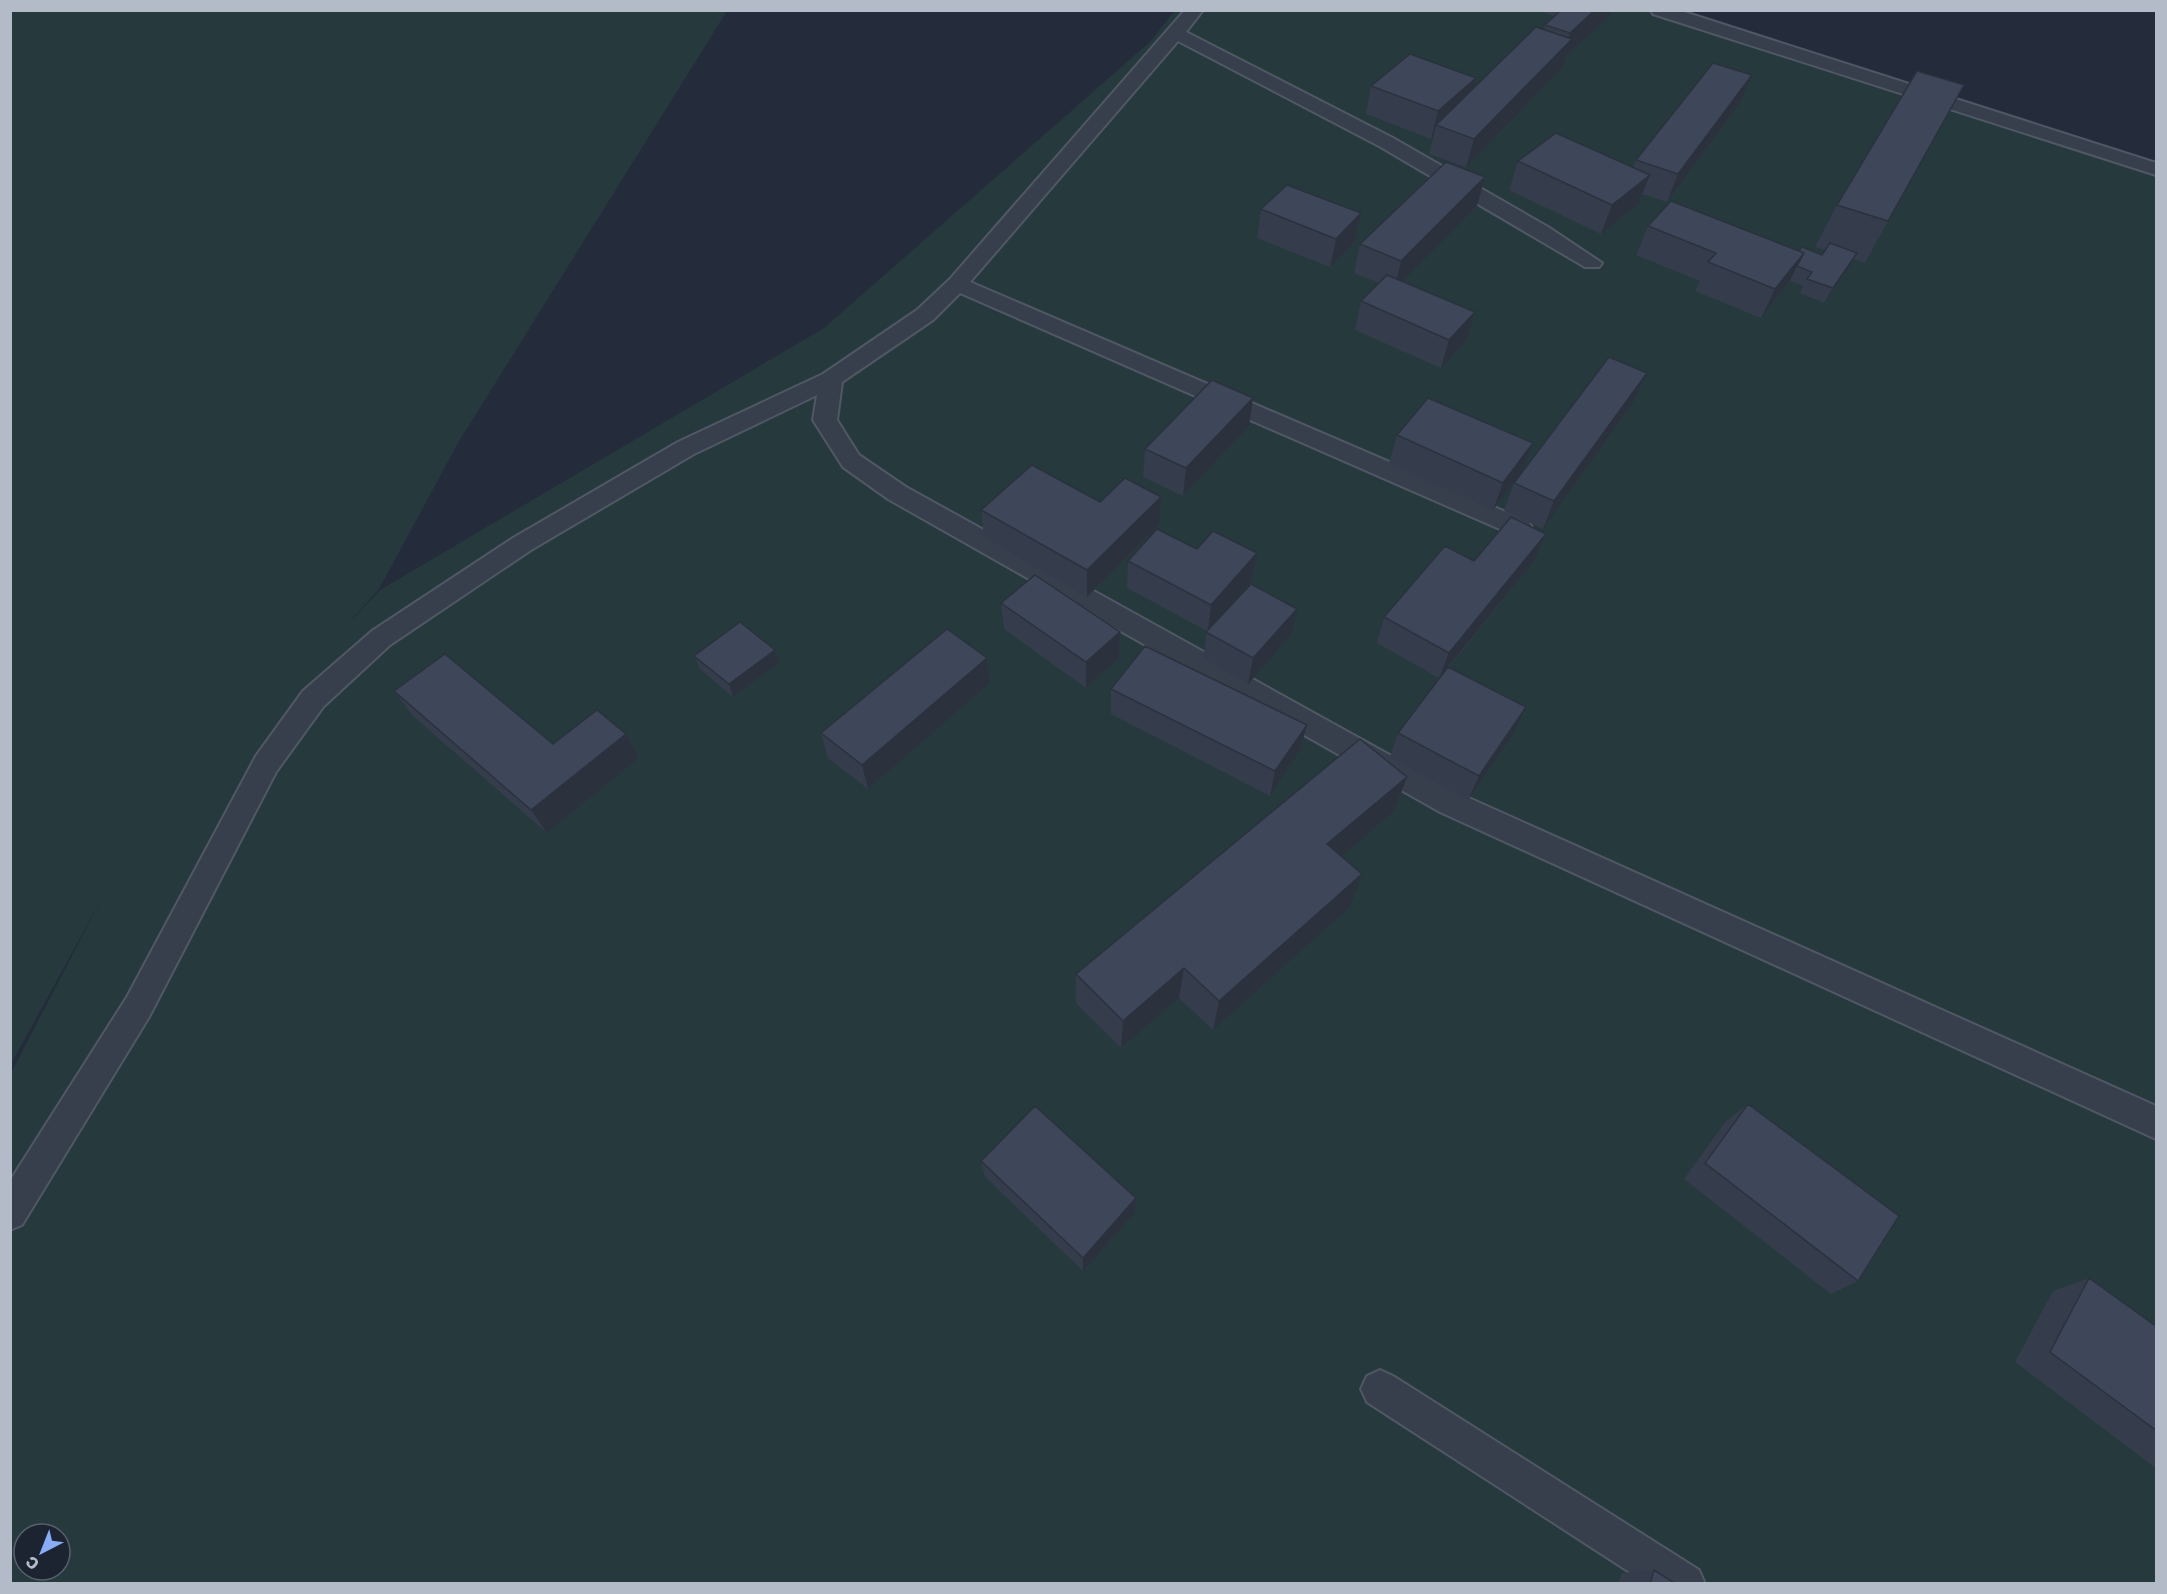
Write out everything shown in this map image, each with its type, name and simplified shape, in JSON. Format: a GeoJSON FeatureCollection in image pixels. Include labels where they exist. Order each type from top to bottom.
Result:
{"type":"FeatureCollection","features":[{"type":"Feature","properties":{"kind":"lane"},"geometry":{"type":"LineString","coordinates":[[10,1213],[138,1007],[266,764],[313,699],[381,638],[522,544],[686,448],[831,379],[925,315],[957,284],[1009,221],[1109,112],[1195,10]]}},
{"type":"Feature","properties":{"kind":"lane"},"geometry":{"type":"LineString","coordinates":[[1659,10],[2157,169]]}},
{"type":"Feature","properties":{"kind":"lane"},"geometry":{"type":"LineString","coordinates":[[1175,33],[1269,77],[1397,147],[1592,263]]}},
{"type":"Feature","properties":{"kind":"lane"},"geometry":{"type":"LineString","coordinates":[[957,284],[1520,528]]}},
{"type":"Feature","properties":{"kind":"lane"},"geometry":{"type":"LineString","coordinates":[[831,379],[825,420],[851,461],[897,493],[1450,803],[2157,1124]]}},
{"type":"Feature","properties":{"kind":"lane"},"geometry":{"type":"LineString","coordinates":[[1380,1389],[1684,1584]]}},
{"type":"Feature","properties":{"kind":"green space"},"geometry":{"type":"Polygon","coordinates":[[[11,11],[727,11],[458,443],[379,589],[345,627],[380,590],[824,328],[1151,41],[1174,11],[1650,11],[2156,172],[2156,1583],[11,1583],[11,1073],[101,900],[11,1064],[11,11]]]}},
{"type":"Feature","properties":{"kind":"building"},"geometry":{"type":"Polygon","coordinates":[[[1561,10],[1595,10],[1570,33],[1545,25],[1561,10]]]}},
{"type":"Feature","properties":{"kind":"building"},"geometry":{"type":"Polygon","coordinates":[[[1536,27],[1572,39],[1474,139],[1436,125],[1536,27]]]}},
{"type":"Feature","properties":{"kind":"building"},"geometry":{"type":"Polygon","coordinates":[[[1410,54],[1476,78],[1438,111],[1371,86],[1410,54]]]}},
{"type":"Feature","properties":{"kind":"building"},"geometry":{"type":"Polygon","coordinates":[[[1713,63],[1752,75],[1678,174],[1636,160],[1713,63]]]}},
{"type":"Feature","properties":{"kind":"building"},"geometry":{"type":"Polygon","coordinates":[[[1917,71],[1964,85],[1888,221],[1837,205],[1917,71]]]}},
{"type":"Feature","properties":{"kind":"building"},"geometry":{"type":"Polygon","coordinates":[[[1556,133],[1650,175],[1612,205],[1518,161],[1556,133]]]}},
{"type":"Feature","properties":{"kind":"building"},"geometry":{"type":"Polygon","coordinates":[[[1446,162],[1485,177],[1401,261],[1360,244],[1446,162]]]}},
{"type":"Feature","properties":{"kind":"building"},"geometry":{"type":"Polygon","coordinates":[[[1287,185],[1361,213],[1336,239],[1261,209],[1287,185]]]}},
{"type":"Feature","properties":{"kind":"building"},"geometry":{"type":"Polygon","coordinates":[[[1671,201],[1804,253],[1775,289],[1708,262],[1716,253],[1648,226],[1671,201]]]}},
{"type":"Feature","properties":{"kind":"building"},"geometry":{"type":"Polygon","coordinates":[[[1830,243],[1857,253],[1833,288],[1807,279],[1812,272],[1797,266],[1804,253],[1799,251],[1802,247],[1822,255],[1830,243]]]}},
{"type":"Feature","properties":{"kind":"building"},"geometry":{"type":"Polygon","coordinates":[[[1387,275],[1475,312],[1449,340],[1361,301],[1387,275]]]}},
{"type":"Feature","properties":{"kind":"building"},"geometry":{"type":"Polygon","coordinates":[[[1609,357],[1647,373],[1554,501],[1514,483],[1609,357]]]}},
{"type":"Feature","properties":{"kind":"building"},"geometry":{"type":"Polygon","coordinates":[[[1212,380],[1253,398],[1186,468],[1145,449],[1212,380]]]}},
{"type":"Feature","properties":{"kind":"building"},"geometry":{"type":"Polygon","coordinates":[[[1428,398],[1533,443],[1503,483],[1397,435],[1428,398]]]}},
{"type":"Feature","properties":{"kind":"building"},"geometry":{"type":"Polygon","coordinates":[[[1032,465],[1100,502],[1125,478],[1161,497],[1087,570],[981,510],[1032,465]]]}},
{"type":"Feature","properties":{"kind":"building"},"geometry":{"type":"Polygon","coordinates":[[[1511,517],[1546,534],[1449,653],[1384,617],[1445,546],[1474,561],[1511,517]]]}},
{"type":"Feature","properties":{"kind":"building"},"geometry":{"type":"Polygon","coordinates":[[[1157,529],[1197,549],[1213,531],[1257,553],[1211,605],[1128,561],[1157,529]]]}},
{"type":"Feature","properties":{"kind":"building"},"geometry":{"type":"Polygon","coordinates":[[[1035,575],[1120,632],[1086,662],[1001,603],[1035,575]]]}},
{"type":"Feature","properties":{"kind":"building"},"geometry":{"type":"Polygon","coordinates":[[[1251,584],[1297,609],[1253,658],[1206,632],[1251,584]]]}},
{"type":"Feature","properties":{"kind":"building"},"geometry":{"type":"Polygon","coordinates":[[[740,622],[775,650],[729,684],[694,656],[740,622]]]}},
{"type":"Feature","properties":{"kind":"building"},"geometry":{"type":"Polygon","coordinates":[[[947,629],[987,658],[862,765],[821,733],[947,629]]]}},
{"type":"Feature","properties":{"kind":"building"},"geometry":{"type":"Polygon","coordinates":[[[1145,646],[1307,725],[1275,771],[1111,689],[1145,646]]]}},
{"type":"Feature","properties":{"kind":"building"},"geometry":{"type":"Polygon","coordinates":[[[445,654],[553,744],[597,710],[626,734],[531,810],[394,691],[445,654]]]}},
{"type":"Feature","properties":{"kind":"building"},"geometry":{"type":"Polygon","coordinates":[[[1448,667],[1526,707],[1479,776],[1398,733],[1448,667]]]}},
{"type":"Feature","properties":{"kind":"building"},"geometry":{"type":"Polygon","coordinates":[[[1360,739],[1407,777],[1327,844],[1362,874],[1219,1001],[1184,968],[1123,1021],[1076,974],[1360,739]]]}},
{"type":"Feature","properties":{"kind":"building"},"geometry":{"type":"Polygon","coordinates":[[[1748,1104],[1899,1216],[1858,1281],[1705,1163],[1748,1104]]]}},
{"type":"Feature","properties":{"kind":"building"},"geometry":{"type":"Polygon","coordinates":[[[1035,1106],[1136,1198],[1083,1258],[981,1161],[1035,1106]]]}},
{"type":"Feature","properties":{"kind":"building"},"geometry":{"type":"Polygon","coordinates":[[[2089,1278],[2157,1327],[2157,1431],[2050,1352],[2089,1278]]]}},
{"type":"Feature","properties":{"kind":"building"},"geometry":{"type":"Polygon","coordinates":[[[1654,1570],[1676,1584],[1650,1584],[1654,1570]]]}}]}
